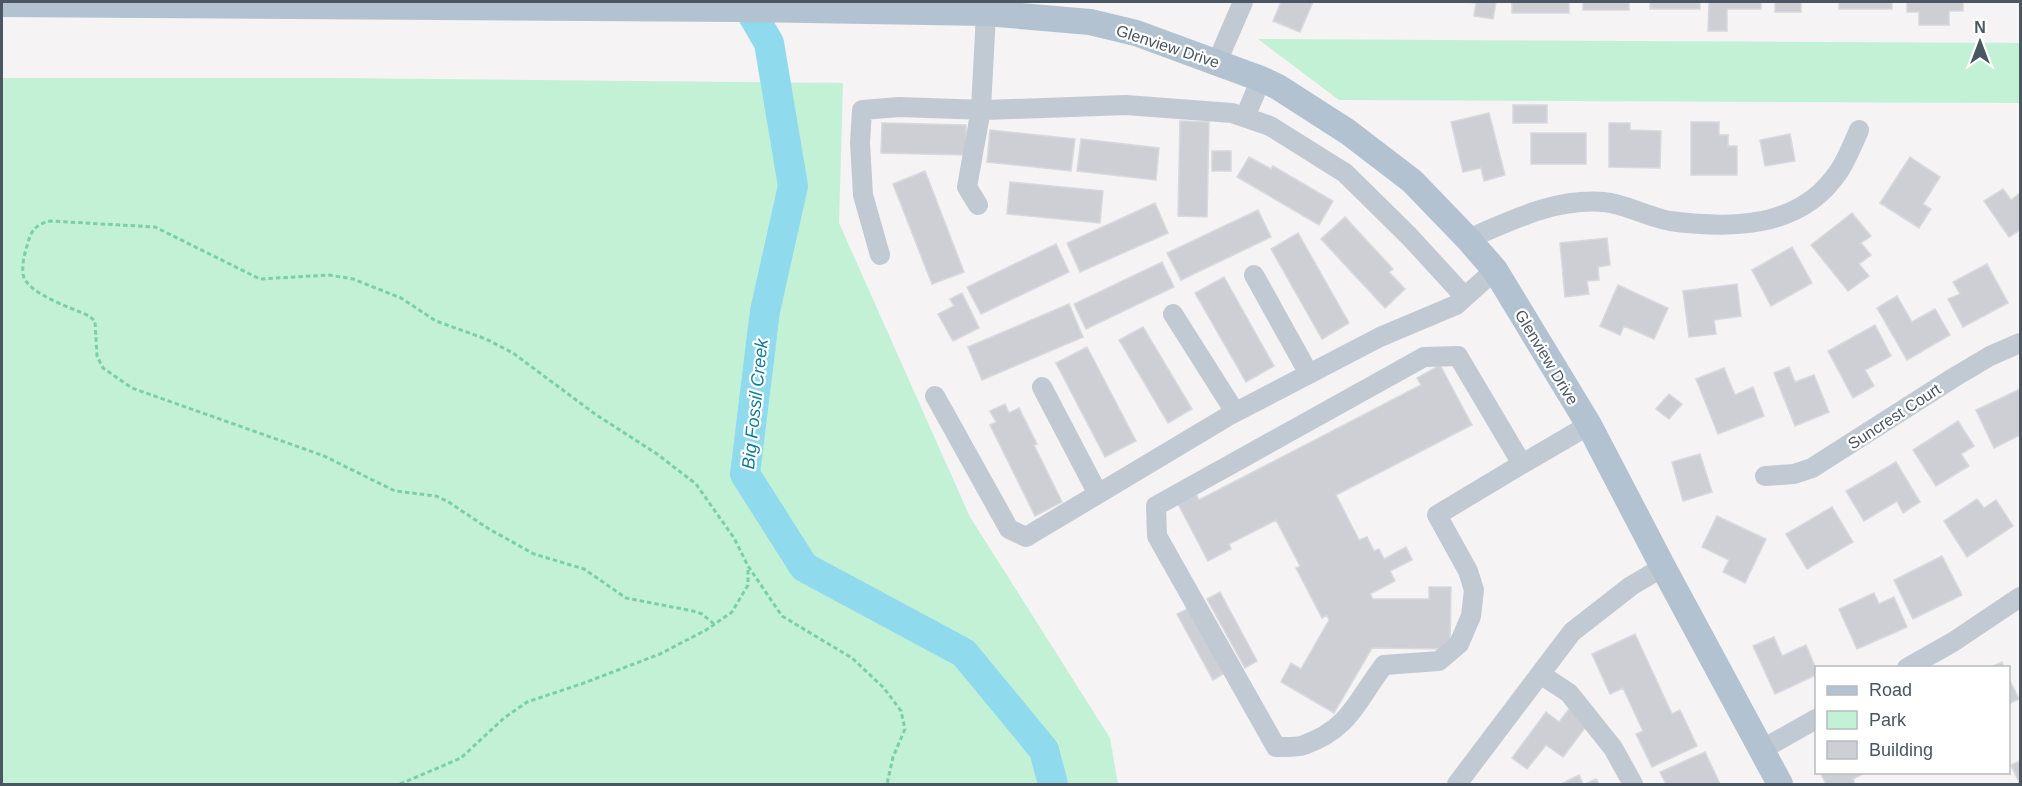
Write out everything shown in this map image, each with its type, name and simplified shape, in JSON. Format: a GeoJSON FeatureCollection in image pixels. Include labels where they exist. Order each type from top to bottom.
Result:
{"type":"FeatureCollection","features":[{"type":"Feature","properties":{"kind":"main road","name":"Glenview Drive"},"geometry":{"type":"LineString","coordinates":[[2,4],[279,3],[986,13],[1090,22],[1136,33],[1261,79],[1278,87],[1348,132],[1412,181],[1495,270],[1589,425],[1780,784]]}},
{"type":"Feature","properties":{"kind":"street"},"geometry":{"type":"LineString","coordinates":[[1217,62],[1243,2]]}},
{"type":"Feature","properties":{"kind":"street"},"geometry":{"type":"LineString","coordinates":[[978,205],[967,188],[981,109],[986,13]]}},
{"type":"Feature","properties":{"kind":"street"},"geometry":{"type":"LineString","coordinates":[[1245,117],[1261,79]]}},
{"type":"Feature","properties":{"kind":"street"},"geometry":{"type":"LineString","coordinates":[[880,255],[863,195],[860,142],[862,110],[899,107],[981,109],[1126,105],[1232,113],[1270,126],[1345,173],[1409,236],[1465,297]]}},
{"type":"Feature","properties":{"kind":"street"},"geometry":{"type":"LineString","coordinates":[[1468,239],[1548,207],[1576,202],[1606,202],[1668,220],[1724,224],[1754,223],[1777,219],[1807,205],[1829,184],[1839,171],[1859,130]]}},
{"type":"Feature","properties":{"kind":"street"},"geometry":{"type":"LineString","coordinates":[[935,396],[1009,529],[1026,537],[1235,412],[1380,337],[1455,305],[1495,270]]}},
{"type":"Feature","properties":{"kind":"street"},"geometry":{"type":"LineString","coordinates":[[1254,275],[1309,374]]}},
{"type":"Feature","properties":{"kind":"street"},"geometry":{"type":"LineString","coordinates":[[1173,314],[1235,412]]}},
{"type":"Feature","properties":{"kind":"street","name":"Suncrest Court"},"geometry":{"type":"LineString","coordinates":[[1765,476],[1794,474],[1812,468],[1953,378],[1990,356],[2020,343]]}},
{"type":"Feature","properties":{"kind":"street"},"geometry":{"type":"LineString","coordinates":[[1522,464],[1458,356],[1424,357],[1156,506],[1157,536],[1276,747],[1302,746],[1337,728],[1352,714],[1367,687],[1384,665],[1439,661],[1459,644],[1471,616],[1474,590],[1468,571],[1437,515],[1589,425]]}},
{"type":"Feature","properties":{"kind":"street"},"geometry":{"type":"LineString","coordinates":[[1041,387],[1098,494]]}},
{"type":"Feature","properties":{"kind":"street"},"geometry":{"type":"LineString","coordinates":[[1457,784],[1572,632],[1631,586],[1663,567]]}},
{"type":"Feature","properties":{"kind":"street"},"geometry":{"type":"LineString","coordinates":[[1911,666],[1953,642],[2020,597]]}},
{"type":"Feature","properties":{"kind":"street"},"geometry":{"type":"LineString","coordinates":[[1540,674],[1569,693],[1613,748],[1633,784]]}},
{"type":"Feature","properties":{"kind":"street"},"geometry":{"type":"LineString","coordinates":[[1761,750],[1815,720]]}},
{"type":"Feature","properties":{"kind":"path"},"geometry":{"type":"LineString","coordinates":[[714,624],[702,614],[693,611],[626,598],[584,569],[534,554],[436,496],[395,491],[324,456],[132,388],[103,368],[97,356],[95,321],[40,293],[29,285],[23,276],[24,257],[31,231],[39,224],[50,221],[155,227],[260,279],[329,275],[353,279],[401,298],[436,321],[486,339],[513,353],[595,414],[665,460],[696,484],[734,538],[748,566],[782,616],[852,658],[884,688],[901,711],[905,729],[893,757],[887,784]]}},
{"type":"Feature","properties":{"kind":"path"},"geometry":{"type":"LineString","coordinates":[[400,784],[461,758],[504,718],[527,702],[660,654],[714,624],[732,612],[748,585],[748,566]]}},
{"type":"Feature","properties":{"kind":"green space"},"geometry":{"type":"Polygon","coordinates":[[[1258,39],[2020,43],[2020,103],[1339,100],[1258,39]]]}},
{"type":"Feature","properties":{"kind":"green space"},"geometry":{"type":"Polygon","coordinates":[[[2,78],[335,78],[843,83],[839,223],[970,517],[1110,738],[1118,784],[2,784],[2,78]]]}},
{"type":"Feature","properties":{"kind":"building"},"geometry":{"type":"Polygon","coordinates":[[[1281,2],[1313,2],[1300,32],[1273,21],[1281,2]]]}},
{"type":"Feature","properties":{"kind":"building"},"geometry":{"type":"Polygon","coordinates":[[[1465,2],[1496,2],[1493,19],[1474,16],[1476,3],[1465,2]]]}},
{"type":"Feature","properties":{"kind":"building"},"geometry":{"type":"Polygon","coordinates":[[[1512,2],[1569,2],[1569,13],[1512,13],[1512,2]]]}},
{"type":"Feature","properties":{"kind":"building"},"geometry":{"type":"Polygon","coordinates":[[[1583,2],[1629,2],[1629,10],[1583,10],[1583,2]]]}},
{"type":"Feature","properties":{"kind":"building"},"geometry":{"type":"Polygon","coordinates":[[[1650,2],[1700,2],[1700,9],[1650,9],[1650,2]]]}},
{"type":"Feature","properties":{"kind":"building"},"geometry":{"type":"Polygon","coordinates":[[[1709,2],[1761,2],[1761,9],[1727,9],[1727,31],[1708,31],[1709,2]]]}},
{"type":"Feature","properties":{"kind":"building"},"geometry":{"type":"Polygon","coordinates":[[[1775,2],[1801,2],[1801,12],[1775,12],[1775,2]]]}},
{"type":"Feature","properties":{"kind":"building"},"geometry":{"type":"Polygon","coordinates":[[[1839,2],[1892,2],[1892,9],[1839,9],[1839,2]]]}},
{"type":"Feature","properties":{"kind":"building"},"geometry":{"type":"Polygon","coordinates":[[[1907,2],[1963,2],[1963,11],[1949,11],[1949,25],[1919,25],[1919,12],[1907,12],[1907,2]]]}},
{"type":"Feature","properties":{"kind":"building"},"geometry":{"type":"Polygon","coordinates":[[[1513,105],[1547,105],[1547,123],[1513,123],[1513,105]]]}},
{"type":"Feature","properties":{"kind":"building"},"geometry":{"type":"Polygon","coordinates":[[[1489,113],[1505,175],[1484,181],[1481,168],[1463,172],[1451,122],[1489,113]]]}},
{"type":"Feature","properties":{"kind":"building"},"geometry":{"type":"Polygon","coordinates":[[[1180,121],[1209,122],[1207,217],[1178,216],[1180,121]]]}},
{"type":"Feature","properties":{"kind":"building"},"geometry":{"type":"Polygon","coordinates":[[[1691,122],[1719,122],[1719,135],[1728,135],[1728,146],[1737,146],[1737,175],[1691,175],[1691,122]]]}},
{"type":"Feature","properties":{"kind":"building"},"geometry":{"type":"Polygon","coordinates":[[[882,123],[966,125],[966,155],[881,153],[882,123]]]}},
{"type":"Feature","properties":{"kind":"building"},"geometry":{"type":"Polygon","coordinates":[[[1609,123],[1630,123],[1630,130],[1661,131],[1660,168],[1609,167],[1609,123]]]}},
{"type":"Feature","properties":{"kind":"building"},"geometry":{"type":"Polygon","coordinates":[[[990,130],[1075,139],[1071,171],[987,162],[990,130]]]}},
{"type":"Feature","properties":{"kind":"building"},"geometry":{"type":"Polygon","coordinates":[[[1531,133],[1586,133],[1586,164],[1531,164],[1531,133]]]}},
{"type":"Feature","properties":{"kind":"building"},"geometry":{"type":"Polygon","coordinates":[[[1790,134],[1795,161],[1765,166],[1760,140],[1790,134]]]}},
{"type":"Feature","properties":{"kind":"building"},"geometry":{"type":"Polygon","coordinates":[[[1081,139],[1159,148],[1156,180],[1077,171],[1081,139]]]}},
{"type":"Feature","properties":{"kind":"building"},"geometry":{"type":"Polygon","coordinates":[[[1212,151],[1231,151],[1231,171],[1212,171],[1212,151]]]}},
{"type":"Feature","properties":{"kind":"building"},"geometry":{"type":"Polygon","coordinates":[[[1249,157],[1271,169],[1273,166],[1333,201],[1319,225],[1237,177],[1249,157]]]}},
{"type":"Feature","properties":{"kind":"building"},"geometry":{"type":"Polygon","coordinates":[[[1910,157],[1940,177],[1923,204],[1931,209],[1919,228],[1880,203],[1910,157]]]}},
{"type":"Feature","properties":{"kind":"building"},"geometry":{"type":"Polygon","coordinates":[[[925,171],[964,272],[932,284],[893,184],[925,171]]]}},
{"type":"Feature","properties":{"kind":"building"},"geometry":{"type":"Polygon","coordinates":[[[1010,182],[1103,191],[1100,223],[1007,214],[1010,182]]]}},
{"type":"Feature","properties":{"kind":"building"},"geometry":{"type":"Polygon","coordinates":[[[2003,189],[2011,200],[2020,193],[2020,230],[2009,237],[1984,201],[2003,189]]]}},
{"type":"Feature","properties":{"kind":"building"},"geometry":{"type":"Polygon","coordinates":[[[1155,203],[1168,233],[1080,272],[1067,243],[1155,203]]]}},
{"type":"Feature","properties":{"kind":"building"},"geometry":{"type":"Polygon","coordinates":[[[1258,210],[1271,237],[1181,280],[1167,253],[1258,210]]]}},
{"type":"Feature","properties":{"kind":"building"},"geometry":{"type":"Polygon","coordinates":[[[1852,213],[1871,236],[1861,243],[1871,255],[1859,264],[1869,276],[1848,291],[1811,245],[1852,213]]]}},
{"type":"Feature","properties":{"kind":"building"},"geometry":{"type":"Polygon","coordinates":[[[1345,217],[1393,269],[1389,272],[1405,289],[1385,308],[1321,239],[1345,217]]]}},
{"type":"Feature","properties":{"kind":"building"},"geometry":{"type":"Polygon","coordinates":[[[1298,233],[1349,323],[1322,339],[1271,249],[1298,233]]]}},
{"type":"Feature","properties":{"kind":"building"},"geometry":{"type":"Polygon","coordinates":[[[1607,238],[1610,265],[1598,267],[1599,280],[1587,281],[1589,294],[1565,297],[1560,243],[1607,238]]]}},
{"type":"Feature","properties":{"kind":"building"},"geometry":{"type":"Polygon","coordinates":[[[1056,244],[1069,272],[981,314],[967,287],[1056,244]]]}},
{"type":"Feature","properties":{"kind":"building"},"geometry":{"type":"Polygon","coordinates":[[[1792,247],[1812,283],[1771,306],[1752,270],[1792,247]]]}},
{"type":"Feature","properties":{"kind":"building"},"geometry":{"type":"Polygon","coordinates":[[[1162,262],[1174,287],[1086,329],[1074,304],[1162,262]]]}},
{"type":"Feature","properties":{"kind":"building"},"geometry":{"type":"Polygon","coordinates":[[[1987,264],[2008,303],[1963,327],[1948,299],[1960,294],[1953,282],[1987,264]]]}},
{"type":"Feature","properties":{"kind":"building"},"geometry":{"type":"Polygon","coordinates":[[[1224,277],[1274,366],[1246,382],[1195,293],[1224,277]]]}},
{"type":"Feature","properties":{"kind":"building"},"geometry":{"type":"Polygon","coordinates":[[[1737,284],[1741,316],[1714,320],[1716,334],[1689,337],[1683,291],[1737,284]]]}},
{"type":"Feature","properties":{"kind":"building"},"geometry":{"type":"Polygon","coordinates":[[[1618,285],[1668,308],[1654,339],[1624,326],[1620,335],[1600,326],[1618,285]]]}},
{"type":"Feature","properties":{"kind":"building"},"geometry":{"type":"Polygon","coordinates":[[[962,293],[979,328],[953,341],[938,314],[954,306],[950,299],[962,293]]]}},
{"type":"Feature","properties":{"kind":"building"},"geometry":{"type":"Polygon","coordinates":[[[1897,296],[1912,322],[1935,309],[1950,335],[1907,360],[1877,308],[1897,296]]]}},
{"type":"Feature","properties":{"kind":"building"},"geometry":{"type":"Polygon","coordinates":[[[1069,304],[1083,337],[982,380],[968,347],[1069,304]]]}},
{"type":"Feature","properties":{"kind":"building"},"geometry":{"type":"Polygon","coordinates":[[[1875,325],[1891,356],[1865,370],[1874,386],[1853,398],[1828,351],[1875,325]]]}},
{"type":"Feature","properties":{"kind":"building"},"geometry":{"type":"Polygon","coordinates":[[[1143,327],[1192,409],[1168,423],[1119,340],[1143,327]]]}},
{"type":"Feature","properties":{"kind":"building"},"geometry":{"type":"Polygon","coordinates":[[[1087,347],[1136,441],[1105,457],[1056,363],[1087,347]]]}},
{"type":"Feature","properties":{"kind":"building"},"geometry":{"type":"Polygon","coordinates":[[[1440,365],[1472,425],[1336,495],[1359,540],[1367,537],[1374,551],[1379,549],[1384,559],[1406,547],[1412,560],[1390,571],[1395,581],[1370,594],[1373,599],[1429,599],[1429,587],[1451,587],[1450,649],[1372,648],[1334,713],[1281,682],[1291,663],[1301,669],[1329,620],[1327,615],[1322,618],[1296,568],[1300,566],[1276,520],[1229,544],[1231,549],[1208,561],[1178,504],[1196,494],[1199,500],[1421,385],[1417,378],[1440,365]]]}},
{"type":"Feature","properties":{"kind":"building"},"geometry":{"type":"Polygon","coordinates":[[[1789,367],[1795,382],[1814,375],[1829,412],[1795,426],[1774,373],[1789,367]]]}},
{"type":"Feature","properties":{"kind":"building"},"geometry":{"type":"Polygon","coordinates":[[[1724,368],[1735,395],[1753,387],[1764,416],[1718,434],[1696,379],[1724,368]]]}},
{"type":"Feature","properties":{"kind":"building"},"geometry":{"type":"Polygon","coordinates":[[[2020,389],[2020,435],[1994,448],[1976,410],[2020,389]]]}},
{"type":"Feature","properties":{"kind":"building"},"geometry":{"type":"Polygon","coordinates":[[[1669,394],[1682,404],[1669,419],[1656,409],[1669,394]]]}},
{"type":"Feature","properties":{"kind":"building"},"geometry":{"type":"Polygon","coordinates":[[[1005,404],[1009,413],[1019,408],[1062,502],[1035,516],[990,425],[996,422],[990,411],[1005,404]]]}},
{"type":"Feature","properties":{"kind":"building"},"geometry":{"type":"Polygon","coordinates":[[[1958,421],[1974,446],[1961,454],[1969,466],[1936,486],[1913,450],[1958,421]]]}},
{"type":"Feature","properties":{"kind":"building"},"geometry":{"type":"Polygon","coordinates":[[[1700,454],[1712,492],[1683,501],[1672,462],[1700,454]]]}},
{"type":"Feature","properties":{"kind":"building"},"geometry":{"type":"Polygon","coordinates":[[[1896,462],[1920,502],[1903,513],[1897,501],[1864,521],[1846,491],[1896,462]]]}},
{"type":"Feature","properties":{"kind":"building"},"geometry":{"type":"Polygon","coordinates":[[[1977,499],[1984,508],[1996,500],[2013,526],[1967,557],[1944,521],[1977,499]]]}},
{"type":"Feature","properties":{"kind":"building"},"geometry":{"type":"Polygon","coordinates":[[[1832,507],[1853,542],[1807,569],[1786,534],[1832,507]]]}},
{"type":"Feature","properties":{"kind":"building"},"geometry":{"type":"Polygon","coordinates":[[[1717,516],[1766,539],[1745,583],[1723,572],[1729,560],[1702,547],[1717,516]]]}},
{"type":"Feature","properties":{"kind":"building"},"geometry":{"type":"Polygon","coordinates":[[[1942,556],[1962,595],[1913,619],[1894,580],[1942,556]]]}},
{"type":"Feature","properties":{"kind":"building"},"geometry":{"type":"Polygon","coordinates":[[[1220,592],[1257,661],[1245,668],[1207,599],[1220,592]]]}},
{"type":"Feature","properties":{"kind":"building"},"geometry":{"type":"Polygon","coordinates":[[[1874,593],[1879,604],[1894,597],[1907,627],[1857,649],[1839,609],[1874,593]]]}},
{"type":"Feature","properties":{"kind":"building"},"geometry":{"type":"Polygon","coordinates":[[[1189,608],[1225,673],[1213,680],[1177,614],[1189,608]]]}},
{"type":"Feature","properties":{"kind":"building"},"geometry":{"type":"Polygon","coordinates":[[[1635,634],[1672,714],[1680,710],[1697,746],[1652,767],[1636,734],[1643,731],[1623,688],[1610,694],[1592,654],[1635,634]]]}},
{"type":"Feature","properties":{"kind":"building"},"geometry":{"type":"Polygon","coordinates":[[[1774,637],[1782,656],[1806,645],[1815,667],[1815,675],[1775,694],[1753,646],[1774,637]]]}},
{"type":"Feature","properties":{"kind":"building"},"geometry":{"type":"Polygon","coordinates":[[[2010,681],[2019,699],[2010,703],[2010,681]]]}},
{"type":"Feature","properties":{"kind":"building"},"geometry":{"type":"Polygon","coordinates":[[[1569,709],[1588,724],[1563,757],[1546,745],[1527,769],[1512,758],[1546,712],[1559,722],[1569,709]]]}},
{"type":"Feature","properties":{"kind":"building"},"geometry":{"type":"Polygon","coordinates":[[[1705,752],[1720,784],[1666,784],[1660,772],[1705,752]]]}},
{"type":"Feature","properties":{"kind":"building"},"geometry":{"type":"Polygon","coordinates":[[[2020,761],[2020,784],[2011,765],[2020,761]]]}},
{"type":"Feature","properties":{"kind":"building"},"geometry":{"type":"Polygon","coordinates":[[[1821,774],[1862,774],[1853,779],[1855,784],[1826,784],[1821,774]]]}},
{"type":"Feature","properties":{"kind":"building"},"geometry":{"type":"Polygon","coordinates":[[[1579,775],[1583,784],[1563,784],[1563,783],[1579,775]]]}},
{"type":"Feature","properties":{"kind":"building"},"geometry":{"type":"Polygon","coordinates":[[[1596,779],[1599,784],[1585,784],[1596,779]]]}},
{"type":"Feature","properties":{"kind":"waterway","name":"Big Fossil Creek"},"geometry":{"type":"LineString","coordinates":[[745,2],[769,43],[793,186],[765,311],[745,474],[804,567],[964,653],[1044,750],[1053,784]]}}]}
